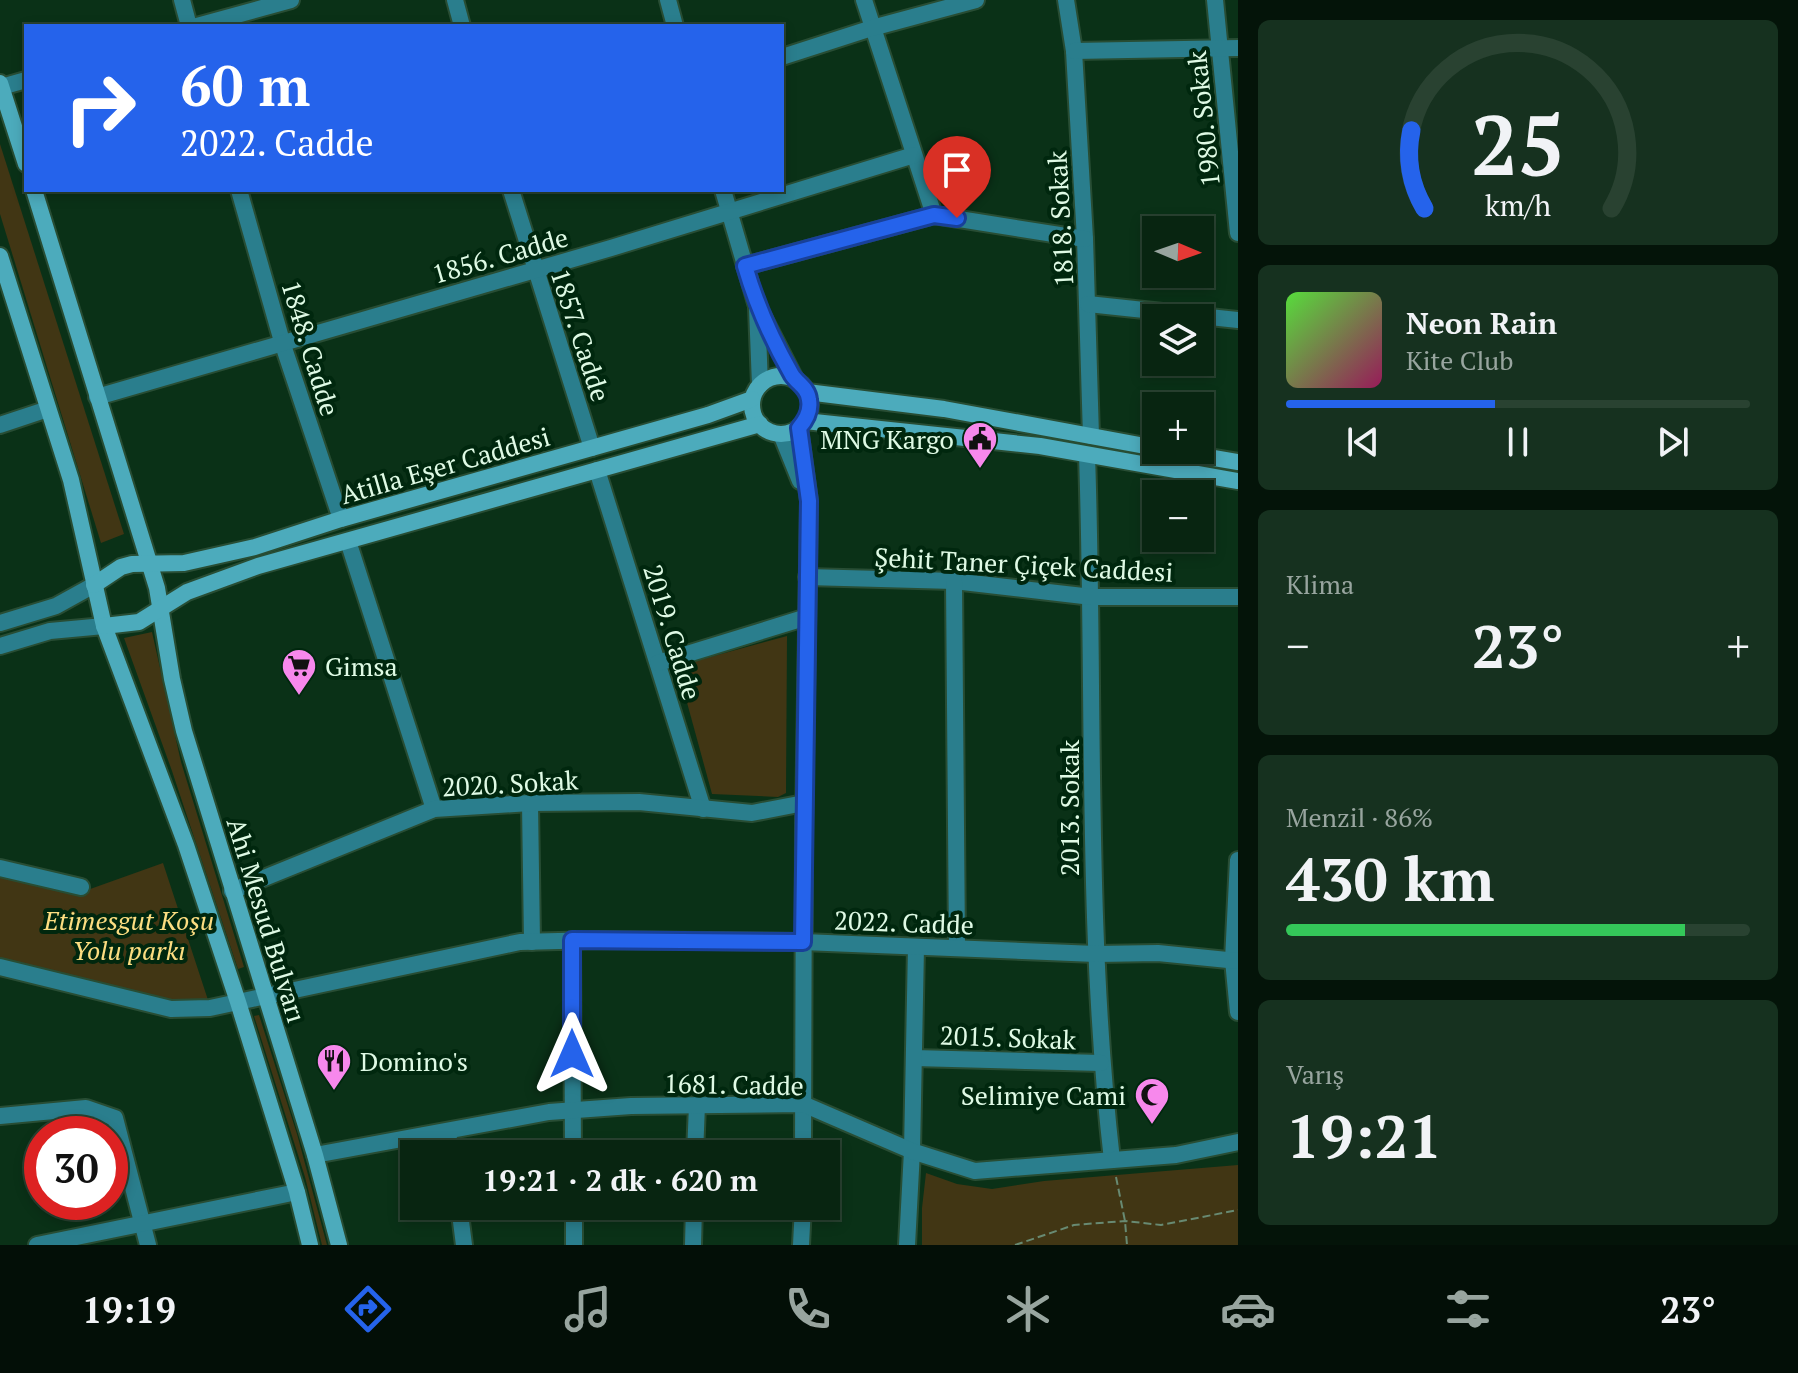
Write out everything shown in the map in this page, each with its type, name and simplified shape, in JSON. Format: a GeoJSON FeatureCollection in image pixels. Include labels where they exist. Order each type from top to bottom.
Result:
{"type":"FeatureCollection","features":[{"type":"Feature","properties":{"kind":"main road"},"geometry":{"type":"LineString","coordinates":[[1,85],[24,158]]}},
{"type":"Feature","properties":{"kind":"main road","name":"Ahi Mesud Bulvarı"},"geometry":{"type":"LineString","coordinates":[[35,192],[162,607],[172,679],[184,731],[315,1155],[339,1245]]}},
{"type":"Feature","properties":{"kind":"main road","name":"Ahi Mesud Bulvarı"},"geometry":{"type":"LineString","coordinates":[[0,256],[79,508],[104,626],[186,845],[297,1192],[310,1245]]}},
{"type":"Feature","properties":{"kind":"main road"},"geometry":{"type":"LineString","coordinates":[[802,424],[810,402],[807,392],[795,379],[778,376],[767,379],[756,392],[752,411],[760,424],[771,432],[781,434],[802,424],[1025,444],[1238,481]]}},
{"type":"Feature","properties":{"kind":"main road","name":"Atilla Eşer Caddesi"},"geometry":{"type":"LineString","coordinates":[[148,562],[200,561],[255,547],[341,519],[708,415],[756,392]]}},
{"type":"Feature","properties":{"kind":"main road"},"geometry":{"type":"LineString","coordinates":[[807,392],[944,409],[1142,445]]}},
{"type":"Feature","properties":{"kind":"main road","name":"Atilla Eşer Caddesi"},"geometry":{"type":"LineString","coordinates":[[162,607],[187,592],[258,566],[760,424]]}},
{"type":"Feature","properties":{"kind":"main road"},"geometry":{"type":"LineString","coordinates":[[1214,458],[1238,462]]}},
{"type":"Feature","properties":{"kind":"main road"},"geometry":{"type":"LineString","coordinates":[[94,585],[121,567],[148,562]]}},
{"type":"Feature","properties":{"kind":"main road"},"geometry":{"type":"LineString","coordinates":[[104,626],[139,622],[162,607]]}},
{"type":"Feature","properties":{"kind":"street"},"geometry":{"type":"LineString","coordinates":[[182,0],[188,24]]}},
{"type":"Feature","properties":{"kind":"street"},"geometry":{"type":"LineString","coordinates":[[204,24],[291,0]]}},
{"type":"Feature","properties":{"kind":"street"},"geometry":{"type":"LineString","coordinates":[[455,0],[461,24]]}},
{"type":"Feature","properties":{"kind":"street"},"geometry":{"type":"LineString","coordinates":[[668,0],[674,24]]}},
{"type":"Feature","properties":{"kind":"street"},"geometry":{"type":"LineString","coordinates":[[864,0],[934,215]]}},
{"type":"Feature","properties":{"kind":"street"},"geometry":{"type":"LineString","coordinates":[[784,56],[872,28],[976,0]]}},
{"type":"Feature","properties":{"kind":"street","name":"1818. Sokak"},"geometry":{"type":"LineString","coordinates":[[1066,0],[1074,51],[1085,239],[1091,436]]}},
{"type":"Feature","properties":{"kind":"street","name":"1980. Sokak"},"geometry":{"type":"LineString","coordinates":[[1215,0],[1238,233]]}},
{"type":"Feature","properties":{"kind":"street"},"geometry":{"type":"LineString","coordinates":[[1074,51],[1238,48]]}},
{"type":"Feature","properties":{"kind":"street"},"geometry":{"type":"LineString","coordinates":[[1,85],[24,80]]}},
{"type":"Feature","properties":{"kind":"street","name":"1856. Cadde"},"geometry":{"type":"LineString","coordinates":[[97,397],[283,345],[914,155]]}},
{"type":"Feature","properties":{"kind":"street","name":"1848. Cadde"},"geometry":{"type":"LineString","coordinates":[[240,192],[283,345],[341,519]]}},
{"type":"Feature","properties":{"kind":"street","name":"1857. Cadde"},"geometry":{"type":"LineString","coordinates":[[512,192],[592,448]]}},
{"type":"Feature","properties":{"kind":"street"},"geometry":{"type":"LineString","coordinates":[[724,192],[756,303],[795,379]]}},
{"type":"Feature","properties":{"kind":"street"},"geometry":{"type":"LineString","coordinates":[[745,266],[934,215],[1085,239]]}},
{"type":"Feature","properties":{"kind":"street"},"geometry":{"type":"LineString","coordinates":[[756,303],[756,392]]}},
{"type":"Feature","properties":{"kind":"street"},"geometry":{"type":"LineString","coordinates":[[1088,304],[1238,320]]}},
{"type":"Feature","properties":{"kind":"street"},"geometry":{"type":"LineString","coordinates":[[0,425],[48,409]]}},
{"type":"Feature","properties":{"kind":"street"},"geometry":{"type":"LineString","coordinates":[[802,424],[809,501],[803,1140]]}},
{"type":"Feature","properties":{"kind":"street"},"geometry":{"type":"LineString","coordinates":[[781,434],[809,501]]}},
{"type":"Feature","properties":{"kind":"street","name":"2013. Sokak"},"geometry":{"type":"LineString","coordinates":[[1087,455],[1092,597],[1092,865],[1101,1063],[1112,1160]]}},
{"type":"Feature","properties":{"kind":"street","name":"2019. Cadde"},"geometry":{"type":"LineString","coordinates":[[597,470],[703,809]]}},
{"type":"Feature","properties":{"kind":"street"},"geometry":{"type":"LineString","coordinates":[[348,541],[434,809]]}},
{"type":"Feature","properties":{"kind":"street","name":"Şehit Taner Çiçek Caddesi"},"geometry":{"type":"LineString","coordinates":[[807,577],[954,581],[1092,597],[1238,597]]}},
{"type":"Feature","properties":{"kind":"street"},"geometry":{"type":"LineString","coordinates":[[954,581],[957,948]]}},
{"type":"Feature","properties":{"kind":"street"},"geometry":{"type":"LineString","coordinates":[[0,623],[56,606],[94,585]]}},
{"type":"Feature","properties":{"kind":"street"},"geometry":{"type":"LineString","coordinates":[[658,663],[807,617]]}},
{"type":"Feature","properties":{"kind":"street"},"geometry":{"type":"LineString","coordinates":[[0,646],[50,631],[104,626]]}},
{"type":"Feature","properties":{"kind":"street","name":"2020. Sokak"},"geometry":{"type":"LineString","coordinates":[[232,891],[434,809],[530,803],[639,802],[752,813],[804,803]]}},
{"type":"Feature","properties":{"kind":"street"},"geometry":{"type":"LineString","coordinates":[[530,803],[532,942]]}},
{"type":"Feature","properties":{"kind":"street"},"geometry":{"type":"LineString","coordinates":[[1238,860],[1238,1012]]}},
{"type":"Feature","properties":{"kind":"street"},"geometry":{"type":"LineString","coordinates":[[0,868],[81,887]]}},
{"type":"Feature","properties":{"kind":"street"},"geometry":{"type":"LineString","coordinates":[[572,940],[573,1140]]}},
{"type":"Feature","properties":{"kind":"street","name":"2022. Cadde"},"geometry":{"type":"LineString","coordinates":[[0,967],[171,1009],[210,1008],[266,994],[532,942],[572,940],[803,942],[1096,954],[1158,953],[1236,960]]}},
{"type":"Feature","properties":{"kind":"street"},"geometry":{"type":"LineString","coordinates":[[907,1245],[916,947]]}},
{"type":"Feature","properties":{"kind":"street","name":"2015. Sokak"},"geometry":{"type":"LineString","coordinates":[[914,1058],[1101,1063]]}},
{"type":"Feature","properties":{"kind":"street","name":"1681. Cadde"},"geometry":{"type":"LineString","coordinates":[[315,1155],[549,1112],[697,1105],[803,1104],[912,1151],[975,1171],[1176,1155],[1238,1142]]}},
{"type":"Feature","properties":{"kind":"street"},"geometry":{"type":"LineString","coordinates":[[696,1140],[697,1105]]}},
{"type":"Feature","properties":{"kind":"street"},"geometry":{"type":"LineString","coordinates":[[0,1116],[86,1108],[115,1118],[148,1245]]}},
{"type":"Feature","properties":{"kind":"street"},"geometry":{"type":"LineString","coordinates":[[448,1132],[449,1140]]}},
{"type":"Feature","properties":{"kind":"street"},"geometry":{"type":"LineString","coordinates":[[37,1245],[297,1192]]}},
{"type":"Feature","properties":{"kind":"street"},"geometry":{"type":"LineString","coordinates":[[461,1220],[464,1245]]}},
{"type":"Feature","properties":{"kind":"street"},"geometry":{"type":"LineString","coordinates":[[574,1220],[574,1245]]}},
{"type":"Feature","properties":{"kind":"street"},"geometry":{"type":"LineString","coordinates":[[693,1245],[694,1220]]}},
{"type":"Feature","properties":{"kind":"street"},"geometry":{"type":"LineString","coordinates":[[801,1245],[802,1220]]}},
{"type":"Feature","properties":{"kind":"path"},"geometry":{"type":"LineString","coordinates":[[1112,1160],[1127,1245]]}},
{"type":"Feature","properties":{"kind":"path"},"geometry":{"type":"LineString","coordinates":[[1015,1245],[1074,1225],[1125,1221],[1161,1225],[1238,1210]]}},
{"type":"Feature","properties":{"kind":"green space"},"geometry":{"type":"Polygon","coordinates":[[[0,144],[124,534],[101,543],[0,214],[0,144]]]}},
{"type":"Feature","properties":{"kind":"green space"},"geometry":{"type":"Polygon","coordinates":[[[152,632],[181,762],[244,967],[238,969],[124,638],[152,632]]]}},
{"type":"Feature","properties":{"kind":"green space"},"geometry":{"type":"Polygon","coordinates":[[[787,636],[786,793],[778,797],[712,794],[677,666],[787,636]]]}},
{"type":"Feature","properties":{"kind":"green space","name":"Etimesgut Koşu Yolu parkı"},"geometry":{"type":"Polygon","coordinates":[[[163,863],[208,1000],[184,1005],[0,958],[0,877],[79,893],[163,863]]]}},
{"type":"Feature","properties":{"kind":"green space"},"geometry":{"type":"Polygon","coordinates":[[[259,1015],[297,1134],[327,1245],[322,1245],[305,1177],[254,1016],[259,1015]]]}},
{"type":"Feature","properties":{"kind":"green space"},"geometry":{"type":"Polygon","coordinates":[[[1238,1165],[1238,1245],[922,1245],[926,1173],[957,1184],[992,1189],[1044,1181],[1238,1165]]]}},
{"type":"Feature","properties":{"kind":"place","name":"MNG Kargo"},"geometry":{"type":"Point","coordinates":[980,470]}},
{"type":"Feature","properties":{"kind":"place","name":"Gimsa"},"geometry":{"type":"Point","coordinates":[299,697]}},
{"type":"Feature","properties":{"kind":"place","name":"Domino's"},"geometry":{"type":"Point","coordinates":[334,1092]}},
{"type":"Feature","properties":{"kind":"place","name":"Selimiye Cami"},"geometry":{"type":"Point","coordinates":[1152,1126]}},
{"type":"Feature","properties":{"kind":"route"},"geometry":{"type":"LineString","coordinates":[[572,1054],[572,940],[803,942],[809,501],[799,428],[809,412],[810,402],[756,303],[745,266],[934,215],[957,218]]}}]}
